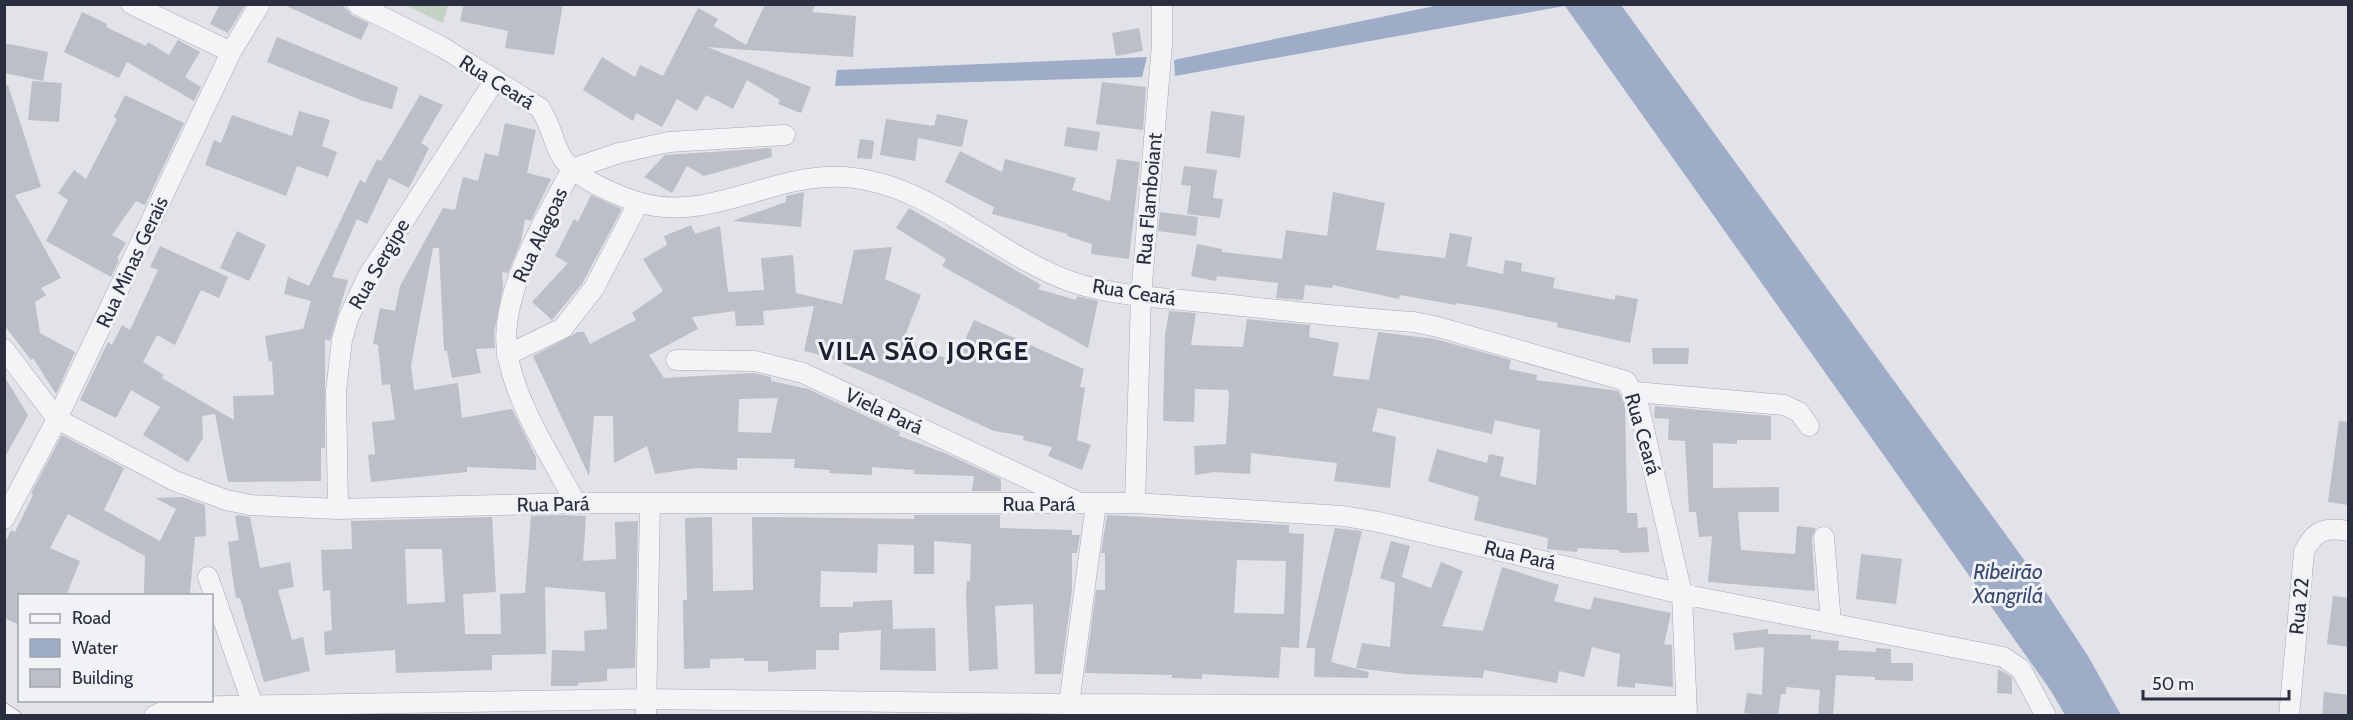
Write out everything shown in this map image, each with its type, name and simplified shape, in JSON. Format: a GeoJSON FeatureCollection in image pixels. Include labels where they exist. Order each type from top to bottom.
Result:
{"type":"FeatureCollection","features":[{"type":"Feature","properties":{"kind":"street"},"geometry":{"type":"LineString","coordinates":[[131,4],[231,52]]}},
{"type":"Feature","properties":{"kind":"street","name":"Rua Minas Gerais"},"geometry":{"type":"LineString","coordinates":[[4,519],[57,419],[231,52],[260,4]]}},
{"type":"Feature","properties":{"kind":"street","name":"Rua Ceará"},"geometry":{"type":"LineString","coordinates":[[357,4],[442,47],[540,108],[551,124],[559,152],[572,169],[619,195],[639,202],[668,207],[705,206],[777,183],[845,177],[897,190],[927,201],[1007,252],[1044,270],[1104,291],[1438,327],[1618,377],[1635,392],[1682,594],[1687,711]]}},
{"type":"Feature","properties":{"kind":"street","name":"Rua Flamboiant"},"geometry":{"type":"LineString","coordinates":[[1135,502],[1141,296],[1162,44],[1162,4]]}},
{"type":"Feature","properties":{"kind":"street","name":"Rua Sergipe"},"geometry":{"type":"LineString","coordinates":[[338,509],[337,366],[348,319],[373,268],[495,80]]}},
{"type":"Feature","properties":{"kind":"street","name":"Rua Alagoas"},"geometry":{"type":"LineString","coordinates":[[576,503],[520,395],[507,355],[513,294],[572,169],[619,153],[669,142],[785,135]]}},
{"type":"Feature","properties":{"kind":"street"},"geometry":{"type":"LineString","coordinates":[[507,355],[563,328],[594,288],[639,202]]}},
{"type":"Feature","properties":{"kind":"street"},"geometry":{"type":"LineString","coordinates":[[4,349],[57,419]]}},
{"type":"Feature","properties":{"kind":"street","name":"Viela Pará"},"geometry":{"type":"LineString","coordinates":[[675,360],[755,361],[803,373],[1089,504]]}},
{"type":"Feature","properties":{"kind":"street"},"geometry":{"type":"LineString","coordinates":[[1635,392],[1784,405],[1799,412],[1809,426]]}},
{"type":"Feature","properties":{"kind":"street","name":"Rua Pará"},"geometry":{"type":"LineString","coordinates":[[57,419],[175,481],[226,500],[272,508],[338,509],[576,503],[1089,504],[1135,502],[1343,516],[1682,594],[1992,654],[2012,661],[2021,669],[2046,716]]}},
{"type":"Feature","properties":{"kind":"street"},"geometry":{"type":"LineString","coordinates":[[646,707],[650,504]]}},
{"type":"Feature","properties":{"kind":"street"},"geometry":{"type":"LineString","coordinates":[[1069,704],[1089,504]]}},
{"type":"Feature","properties":{"kind":"street","name":"Rua 22"},"geometry":{"type":"LineString","coordinates":[[2289,716],[2304,552],[2315,534],[2333,528],[2349,531]]}},
{"type":"Feature","properties":{"kind":"street"},"geometry":{"type":"LineString","coordinates":[[1824,537],[1831,623]]}},
{"type":"Feature","properties":{"kind":"street"},"geometry":{"type":"LineString","coordinates":[[208,577],[252,705]]}},
{"type":"Feature","properties":{"kind":"street"},"geometry":{"type":"LineString","coordinates":[[154,716],[172,707],[252,705],[646,707],[1069,704],[1185,709],[1687,711]]}},
{"type":"Feature","properties":{"kind":"lane"},"geometry":{"type":"LineString","coordinates":[[4,708],[16,716]]}},
{"type":"Feature","properties":{"kind":"green space"},"geometry":{"type":"Polygon","coordinates":[[[405,5],[448,5],[443,23],[405,5]]]}},
{"type":"Feature","properties":{"kind":"water","name":"Ribeirão Xangrilá"},"geometry":{"type":"Polygon","coordinates":[[[1444,4],[1621,5],[2030,568],[2088,656],[2121,715],[2065,715],[2051,691],[1565,6],[1175,76],[1174,60],[1444,4]]]}},
{"type":"Feature","properties":{"kind":"water"},"geometry":{"type":"Polygon","coordinates":[[[1147,57],[1142,77],[835,86],[837,70],[1147,57]]]}},
{"type":"Feature","properties":{"kind":"building"},"geometry":{"type":"Polygon","coordinates":[[[220,4],[246,4],[228,33],[210,24],[220,4]]]}},
{"type":"Feature","properties":{"kind":"building"},"geometry":{"type":"Polygon","coordinates":[[[282,4],[341,4],[352,15],[369,23],[361,40],[282,4]]]}},
{"type":"Feature","properties":{"kind":"building"},"geometry":{"type":"Polygon","coordinates":[[[464,4],[563,4],[554,55],[505,48],[508,31],[460,21],[464,4]]]}},
{"type":"Feature","properties":{"kind":"building"},"geometry":{"type":"Polygon","coordinates":[[[765,4],[816,4],[812,12],[856,16],[853,57],[707,47],[811,87],[801,113],[778,104],[780,100],[747,80],[733,109],[706,95],[697,111],[677,99],[662,127],[636,113],[633,121],[583,90],[602,57],[635,77],[640,65],[663,76],[698,8],[718,19],[714,26],[746,45],[765,4]]]}},
{"type":"Feature","properties":{"kind":"building"},"geometry":{"type":"Polygon","coordinates":[[[82,12],[107,24],[106,27],[146,46],[148,42],[169,55],[178,40],[200,52],[185,77],[201,87],[194,101],[127,62],[119,78],[64,52],[82,12]]]}},
{"type":"Feature","properties":{"kind":"building"},"geometry":{"type":"Polygon","coordinates":[[[1139,28],[1143,51],[1116,56],[1112,33],[1139,28]]]}},
{"type":"Feature","properties":{"kind":"building"},"geometry":{"type":"Polygon","coordinates":[[[277,37],[398,87],[392,109],[363,101],[267,62],[277,37]]]}},
{"type":"Feature","properties":{"kind":"building"},"geometry":{"type":"Polygon","coordinates":[[[4,43],[48,52],[43,81],[4,73],[4,43]]]}},
{"type":"Feature","properties":{"kind":"building"},"geometry":{"type":"Polygon","coordinates":[[[32,81],[62,83],[59,122],[28,120],[32,81]]]}},
{"type":"Feature","properties":{"kind":"building"},"geometry":{"type":"Polygon","coordinates":[[[1102,82],[1146,87],[1143,130],[1096,124],[1102,82]]]}},
{"type":"Feature","properties":{"kind":"building"},"geometry":{"type":"Polygon","coordinates":[[[4,85],[8,85],[41,187],[15,195],[61,278],[41,288],[46,295],[35,302],[40,333],[75,352],[56,394],[33,358],[31,360],[4,325],[4,85]]]}},
{"type":"Feature","properties":{"kind":"building"},"geometry":{"type":"Polygon","coordinates":[[[125,95],[184,123],[145,205],[136,201],[112,235],[126,243],[117,258],[119,260],[111,277],[46,241],[68,200],[58,193],[74,170],[86,179],[117,119],[114,117],[125,95]]]}},
{"type":"Feature","properties":{"kind":"building"},"geometry":{"type":"Polygon","coordinates":[[[420,95],[443,105],[421,143],[429,148],[409,188],[389,178],[367,224],[357,219],[332,277],[348,280],[330,341],[325,339],[325,448],[321,448],[321,481],[228,482],[215,414],[202,416],[203,438],[188,462],[143,435],[160,407],[131,390],[116,418],[80,400],[108,342],[112,345],[122,325],[130,330],[158,270],[150,267],[160,246],[228,277],[219,298],[201,290],[175,345],[157,335],[143,362],[164,375],[162,378],[234,420],[233,396],[274,395],[272,361],[269,362],[265,336],[303,329],[311,301],[284,294],[288,277],[309,286],[360,180],[365,183],[377,159],[381,161],[420,95]]]}},
{"type":"Feature","properties":{"kind":"building"},"geometry":{"type":"Polygon","coordinates":[[[299,111],[330,120],[322,146],[337,152],[328,177],[297,166],[286,196],[205,165],[214,140],[221,143],[232,115],[292,136],[299,111]]]}},
{"type":"Feature","properties":{"kind":"building"},"geometry":{"type":"Polygon","coordinates":[[[1211,111],[1245,116],[1240,158],[1206,153],[1211,111]]]}},
{"type":"Feature","properties":{"kind":"building"},"geometry":{"type":"Polygon","coordinates":[[[937,114],[968,120],[962,147],[918,138],[915,161],[880,155],[886,119],[934,126],[937,114]]]}},
{"type":"Feature","properties":{"kind":"building"},"geometry":{"type":"Polygon","coordinates":[[[505,123],[536,130],[527,173],[551,179],[531,221],[525,219],[521,241],[508,273],[502,272],[503,287],[494,333],[495,348],[476,349],[481,373],[452,378],[447,351],[444,351],[439,248],[433,248],[411,365],[414,390],[458,383],[462,418],[512,409],[536,457],[536,470],[467,467],[467,472],[371,482],[368,455],[375,454],[372,422],[395,420],[390,384],[382,385],[378,345],[373,344],[380,308],[395,311],[400,286],[443,208],[455,210],[463,177],[478,181],[485,153],[498,156],[505,123]]]}},
{"type":"Feature","properties":{"kind":"building"},"geometry":{"type":"Polygon","coordinates":[[[1067,127],[1100,132],[1097,151],[1064,146],[1067,127]]]}},
{"type":"Feature","properties":{"kind":"building"},"geometry":{"type":"Polygon","coordinates":[[[860,139],[874,141],[872,159],[857,158],[860,139]]]}},
{"type":"Feature","properties":{"kind":"building"},"geometry":{"type":"Polygon","coordinates":[[[771,148],[772,157],[704,176],[687,166],[672,193],[644,177],[665,155],[771,148]]]}},
{"type":"Feature","properties":{"kind":"building"},"geometry":{"type":"Polygon","coordinates":[[[960,151],[1002,172],[1005,159],[1076,178],[1072,190],[1110,201],[1117,159],[1140,162],[1129,259],[1091,254],[1092,244],[1067,236],[1068,234],[992,214],[994,207],[945,182],[960,151]]]}},
{"type":"Feature","properties":{"kind":"building"},"geometry":{"type":"Polygon","coordinates":[[[1184,166],[1217,170],[1213,198],[1223,199],[1220,218],[1187,214],[1191,186],[1181,185],[1184,166]]]}},
{"type":"Feature","properties":{"kind":"building"},"geometry":{"type":"Polygon","coordinates":[[[804,192],[801,227],[732,221],[786,202],[786,196],[804,192]]]}},
{"type":"Feature","properties":{"kind":"building"},"geometry":{"type":"Polygon","coordinates":[[[1333,192],[1385,203],[1376,250],[1445,258],[1450,233],[1472,237],[1467,266],[1503,274],[1505,260],[1522,263],[1521,271],[1555,278],[1553,288],[1615,300],[1615,295],[1638,299],[1630,343],[1557,327],[1558,323],[1456,303],[1456,305],[1400,295],[1399,299],[1333,285],[1332,288],[1305,285],[1303,300],[1276,298],[1278,283],[1217,276],[1216,281],[1191,276],[1197,244],[1222,249],[1222,252],[1282,259],[1286,230],[1327,236],[1333,192]]]}},
{"type":"Feature","properties":{"kind":"building"},"geometry":{"type":"Polygon","coordinates":[[[591,195],[622,209],[582,284],[552,320],[532,302],[568,263],[555,256],[574,219],[578,222],[591,195]]]}},
{"type":"Feature","properties":{"kind":"building"},"geometry":{"type":"Polygon","coordinates":[[[909,208],[1041,285],[1038,289],[1076,300],[1077,296],[1098,301],[1088,348],[942,266],[946,259],[896,228],[909,208]]]}},
{"type":"Feature","properties":{"kind":"building"},"geometry":{"type":"Polygon","coordinates":[[[1160,212],[1198,217],[1196,236],[1158,231],[1160,212]]]}},
{"type":"Feature","properties":{"kind":"building"},"geometry":{"type":"Polygon","coordinates":[[[691,225],[695,234],[720,226],[728,292],[764,290],[761,258],[793,255],[796,293],[842,304],[854,250],[892,247],[885,279],[921,295],[903,340],[955,362],[974,320],[1084,369],[1080,387],[1085,388],[1077,440],[1091,445],[1082,470],[1048,456],[1052,447],[1023,440],[1024,436],[994,431],[885,381],[825,356],[804,351],[814,306],[763,311],[764,325],[736,326],[735,311],[692,317],[698,329],[649,355],[664,378],[753,373],[771,377],[771,381],[808,389],[900,432],[899,436],[947,454],[1001,479],[1001,491],[972,491],[974,476],[914,474],[914,470],[872,467],[872,475],[829,473],[830,470],[794,468],[795,459],[737,458],[737,470],[696,468],[655,474],[647,446],[614,463],[613,416],[594,416],[589,476],[533,356],[578,332],[584,332],[590,344],[636,320],[632,313],[663,291],[643,259],[667,245],[664,236],[691,225]],[[778,398],[739,399],[738,432],[771,433],[778,398]]]}},
{"type":"Feature","properties":{"kind":"building"},"geometry":{"type":"Polygon","coordinates":[[[237,231],[266,245],[249,281],[220,268],[237,231]]]}},
{"type":"Feature","properties":{"kind":"building"},"geometry":{"type":"Polygon","coordinates":[[[1169,311],[1196,313],[1191,345],[1243,347],[1247,319],[1310,325],[1309,337],[1339,343],[1333,376],[1369,380],[1378,332],[1435,339],[1511,360],[1509,369],[1537,375],[1536,380],[1618,391],[1625,402],[1627,513],[1637,513],[1638,528],[1647,527],[1649,552],[1620,553],[1619,550],[1578,548],[1577,552],[1547,549],[1548,538],[1474,520],[1479,497],[1428,481],[1437,449],[1487,463],[1489,454],[1504,457],[1500,476],[1536,485],[1540,430],[1495,420],[1492,434],[1378,408],[1372,431],[1396,437],[1390,488],[1334,481],[1337,463],[1251,453],[1250,474],[1215,472],[1195,475],[1194,446],[1226,444],[1229,394],[1228,390],[1195,389],[1194,422],[1163,421],[1165,335],[1169,311]]]}},
{"type":"Feature","properties":{"kind":"building"},"geometry":{"type":"Polygon","coordinates":[[[1652,348],[1689,348],[1688,364],[1653,364],[1652,348]]]}},
{"type":"Feature","properties":{"kind":"building"},"geometry":{"type":"Polygon","coordinates":[[[4,376],[28,415],[4,459],[4,376]]]}},
{"type":"Feature","properties":{"kind":"building"},"geometry":{"type":"Polygon","coordinates":[[[1655,406],[1771,416],[1771,440],[1737,440],[1737,444],[1713,443],[1713,488],[1779,487],[1779,512],[1738,512],[1741,550],[1795,554],[1797,526],[1816,528],[1812,538],[1815,591],[1708,582],[1712,536],[1699,537],[1696,512],[1689,512],[1685,441],[1668,440],[1669,419],[1654,418],[1655,406]]]}},
{"type":"Feature","properties":{"kind":"building"},"geometry":{"type":"Polygon","coordinates":[[[2339,421],[2349,422],[2349,505],[2328,502],[2339,421]]]}},
{"type":"Feature","properties":{"kind":"building"},"geometry":{"type":"Polygon","coordinates":[[[62,435],[124,468],[104,510],[160,541],[176,509],[155,498],[183,497],[205,505],[206,536],[195,537],[190,593],[144,593],[145,556],[68,514],[50,548],[80,561],[67,594],[18,594],[18,624],[4,618],[4,545],[11,530],[15,532],[33,495],[31,493],[62,435]]]}},
{"type":"Feature","properties":{"kind":"building"},"geometry":{"type":"Polygon","coordinates":[[[914,515],[1000,515],[1000,528],[1072,530],[1072,535],[1080,535],[1077,553],[1072,553],[1072,590],[1061,674],[1035,674],[1033,604],[995,606],[998,669],[969,671],[966,595],[967,581],[970,581],[971,544],[934,541],[934,574],[914,574],[914,545],[878,544],[877,573],[821,571],[820,607],[853,607],[853,602],[892,600],[893,629],[935,628],[936,671],[880,670],[881,630],[839,633],[839,650],[816,650],[816,669],[768,672],[768,661],[744,661],[744,658],[710,659],[710,668],[684,669],[683,600],[687,600],[685,518],[712,517],[713,591],[753,590],[752,517],[914,519],[914,515]]]}},
{"type":"Feature","properties":{"kind":"building"},"geometry":{"type":"Polygon","coordinates":[[[1107,515],[1289,525],[1289,533],[1304,534],[1299,648],[1281,647],[1279,678],[1202,674],[1202,679],[1172,678],[1172,675],[1085,673],[1096,590],[1105,590],[1105,553],[1101,553],[1107,515]],[[1237,560],[1234,613],[1284,614],[1286,561],[1237,560]]]}},
{"type":"Feature","properties":{"kind":"building"},"geometry":{"type":"Polygon","coordinates":[[[235,516],[250,517],[260,568],[290,562],[294,587],[278,590],[292,640],[303,637],[310,671],[264,682],[240,598],[236,598],[232,573],[228,542],[239,540],[235,516]]]}},
{"type":"Feature","properties":{"kind":"building"},"geometry":{"type":"Polygon","coordinates":[[[531,516],[586,516],[583,561],[616,559],[615,522],[638,521],[635,668],[607,669],[607,681],[578,683],[578,686],[551,686],[552,650],[585,651],[584,631],[607,629],[605,592],[545,587],[546,654],[492,655],[492,670],[396,673],[395,650],[325,655],[324,632],[332,630],[330,590],[323,591],[321,550],[352,549],[351,521],[492,517],[496,592],[463,594],[465,634],[501,634],[500,594],[525,593],[531,516]],[[405,549],[407,604],[445,602],[442,549],[405,549]]]}},
{"type":"Feature","properties":{"kind":"building"},"geometry":{"type":"Polygon","coordinates":[[[1335,528],[1362,531],[1331,662],[1369,672],[1368,678],[1314,677],[1315,648],[1306,648],[1335,528]]]}},
{"type":"Feature","properties":{"kind":"building"},"geometry":{"type":"Polygon","coordinates":[[[1391,541],[1410,546],[1402,577],[1431,588],[1441,562],[1463,571],[1442,626],[1483,631],[1502,567],[1559,585],[1554,601],[1590,610],[1594,597],[1671,613],[1664,644],[1672,645],[1673,687],[1635,683],[1635,688],[1617,686],[1620,654],[1592,647],[1584,677],[1559,671],[1557,683],[1484,670],[1483,678],[1405,674],[1356,668],[1362,643],[1390,647],[1395,583],[1380,578],[1391,541]]]}},
{"type":"Feature","properties":{"kind":"building"},"geometry":{"type":"Polygon","coordinates":[[[1861,554],[1902,559],[1896,604],[1856,599],[1861,554]]]}},
{"type":"Feature","properties":{"kind":"building"},"geometry":{"type":"Polygon","coordinates":[[[2333,596],[2349,598],[2349,647],[2327,644],[2333,596]]]}},
{"type":"Feature","properties":{"kind":"building"},"geometry":{"type":"Polygon","coordinates":[[[1768,629],[1768,634],[1811,635],[1811,639],[1839,641],[1838,650],[1876,652],[1876,648],[1891,649],[1891,663],[1913,663],[1913,681],[1875,680],[1875,677],[1836,675],[1833,716],[1818,716],[1820,690],[1786,687],[1786,694],[1781,694],[1778,716],[1744,713],[1747,693],[1762,695],[1764,647],[1735,650],[1733,633],[1768,629]]]}},
{"type":"Feature","properties":{"kind":"building"},"geometry":{"type":"Polygon","coordinates":[[[1998,669],[2012,677],[2012,694],[1997,693],[1998,669]]]}},
{"type":"Feature","properties":{"kind":"building"},"geometry":{"type":"Polygon","coordinates":[[[2324,692],[2349,695],[2349,716],[2322,716],[2324,692]]]}},
{"type":"Feature","properties":{"kind":"district","name":"VILA SÃO JORGE"},"geometry":{"type":"Point","coordinates":[924,351]}}]}
